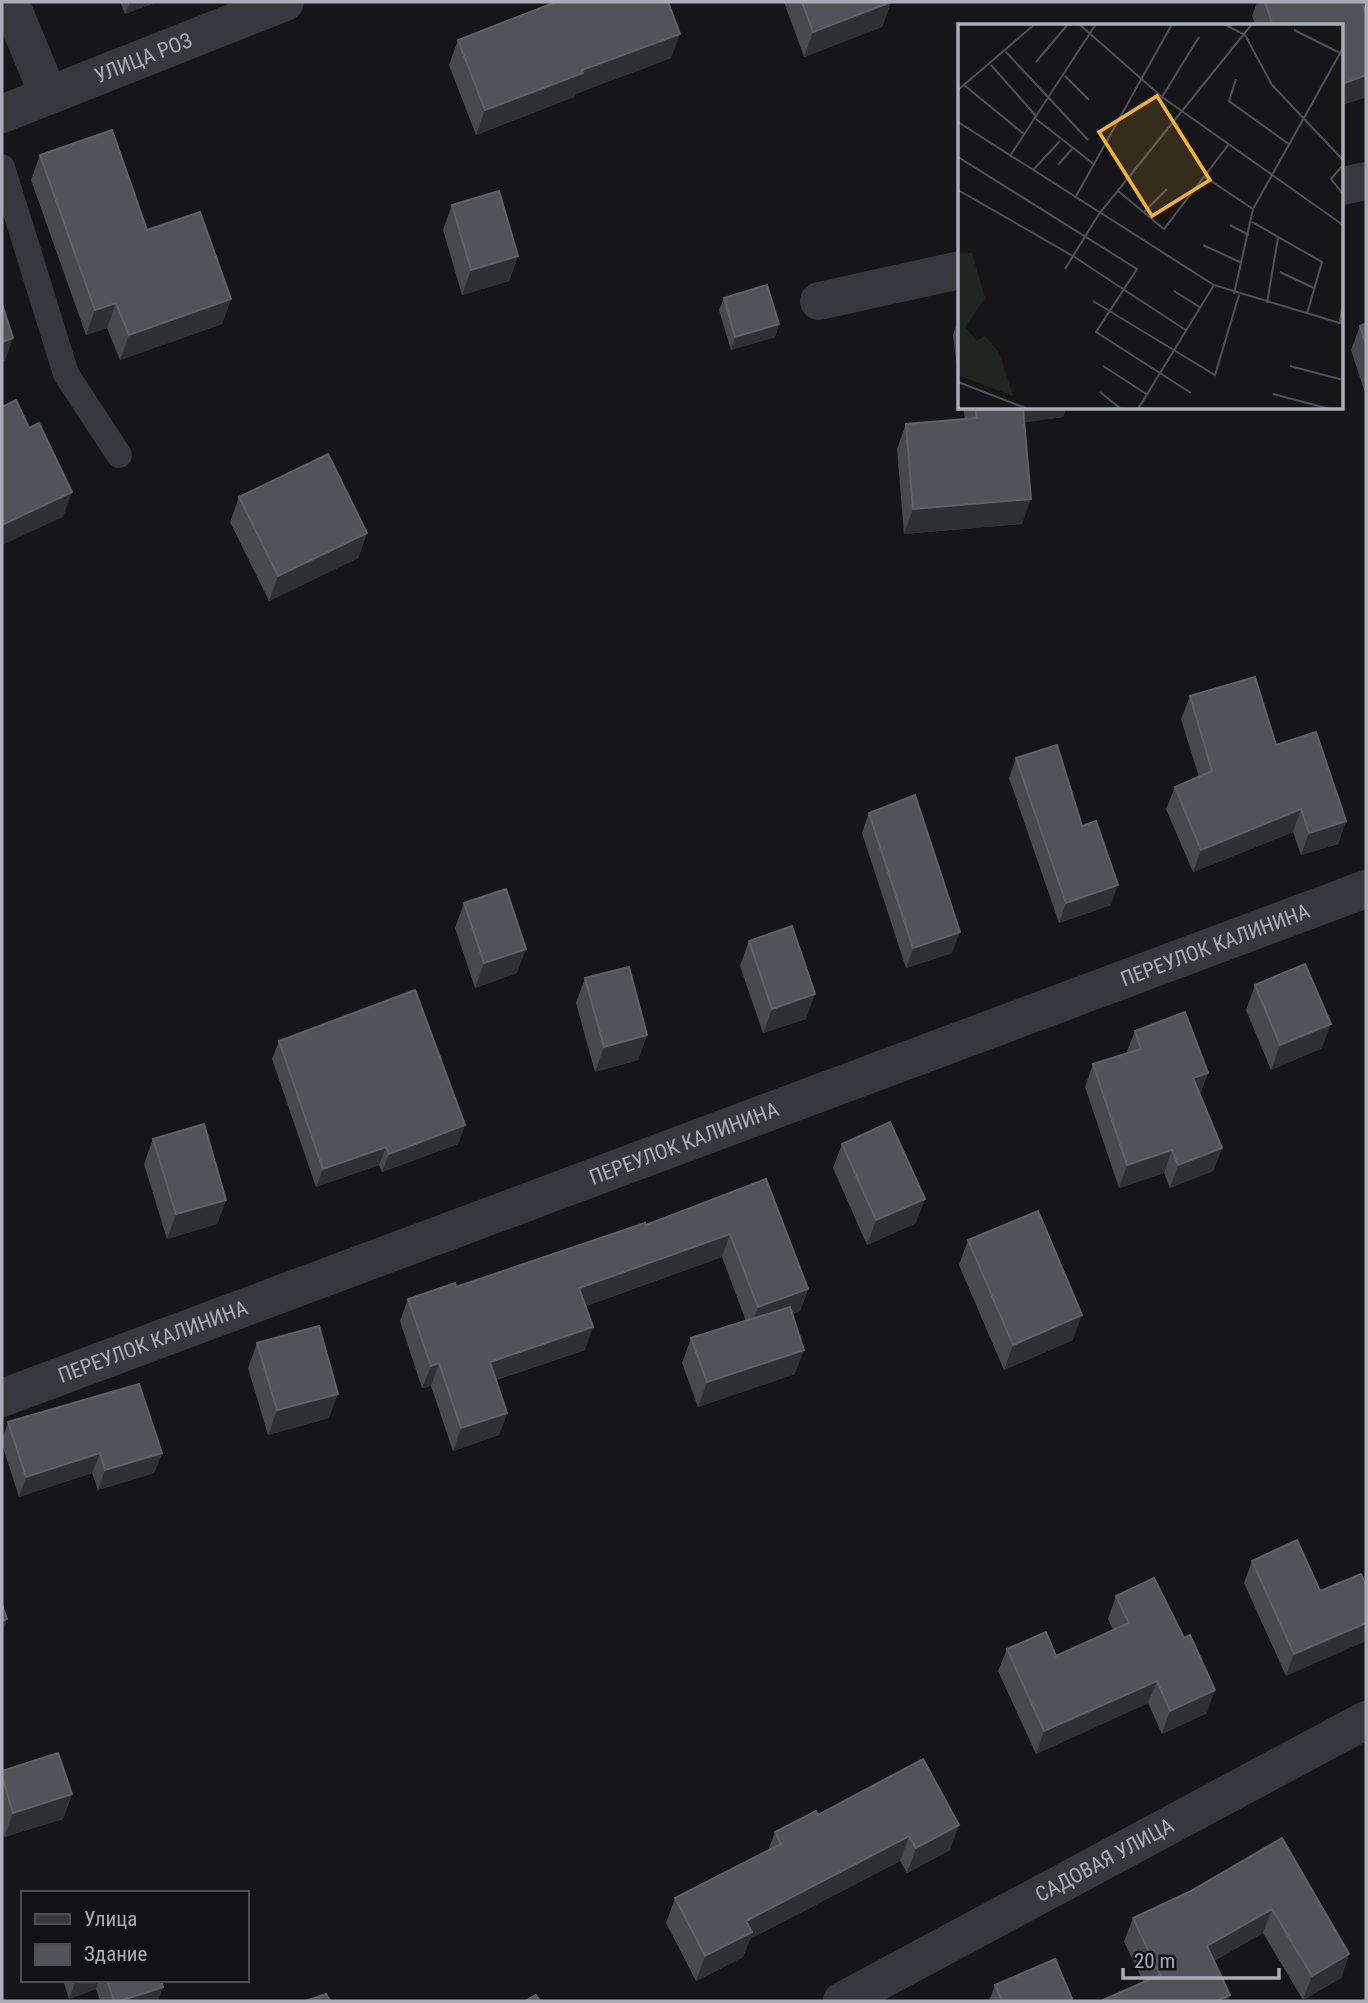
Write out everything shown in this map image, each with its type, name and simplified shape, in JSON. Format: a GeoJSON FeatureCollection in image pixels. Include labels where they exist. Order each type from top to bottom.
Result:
{"type":"FeatureCollection","features":[{"type":"Feature","properties":{"kind":"street"},"geometry":{"type":"LineString","coordinates":[[10,2],[48,94]]}},
{"type":"Feature","properties":{"kind":"street","name":"УЛИЦА РОЗ"},"geometry":{"type":"LineString","coordinates":[[2,114],[285,2]]}},
{"type":"Feature","properties":{"kind":"street"},"geometry":{"type":"LineString","coordinates":[[1344,186],[1366,181]]}},
{"type":"Feature","properties":{"kind":"street"},"geometry":{"type":"LineString","coordinates":[[819,300],[958,270]]}},
{"type":"Feature","properties":{"kind":"street","name":"ПЕРЕУЛОК КАЛИНИНА"},"geometry":{"type":"LineString","coordinates":[[2,1398],[1366,889]]}},
{"type":"Feature","properties":{"kind":"street","name":"САДОВАЯ УЛИЦА"},"geometry":{"type":"LineString","coordinates":[[842,2001],[1366,1720]]}},
{"type":"Feature","properties":{"kind":"lane"},"geometry":{"type":"LineString","coordinates":[[2,167],[66,373],[119,455]]}},
{"type":"Feature","properties":{"kind":"building"},"geometry":{"type":"Polygon","coordinates":[[[556,2],[668,2],[680,34],[485,110],[458,40],[556,2]]]}},
{"type":"Feature","properties":{"kind":"building"},"geometry":{"type":"Polygon","coordinates":[[[802,2],[891,2],[813,32],[802,2]]]}},
{"type":"Feature","properties":{"kind":"building"},"geometry":{"type":"Polygon","coordinates":[[[1265,2],[1362,2],[1366,14],[1366,75],[1344,83],[1344,24],[1272,24],[1265,2]]]}},
{"type":"Feature","properties":{"kind":"building"},"geometry":{"type":"Polygon","coordinates":[[[112,130],[147,230],[200,212],[231,299],[129,335],[116,303],[95,310],[40,155],[112,130]]]}},
{"type":"Feature","properties":{"kind":"building"},"geometry":{"type":"Polygon","coordinates":[[[499,191],[518,256],[471,270],[452,205],[499,191]]]}},
{"type":"Feature","properties":{"kind":"building"},"geometry":{"type":"Polygon","coordinates":[[[767,285],[779,324],[735,337],[724,298],[767,285]]]}},
{"type":"Feature","properties":{"kind":"building"},"geometry":{"type":"Polygon","coordinates":[[[2,304],[13,338],[2,342],[2,304]]]}},
{"type":"Feature","properties":{"kind":"building"},"geometry":{"type":"Polygon","coordinates":[[[1366,323],[1366,345],[1360,326],[1366,323]]]}},
{"type":"Feature","properties":{"kind":"building"},"geometry":{"type":"Polygon","coordinates":[[[16,400],[29,428],[39,423],[72,492],[2,525],[2,407],[16,400]]]}},
{"type":"Feature","properties":{"kind":"building"},"geometry":{"type":"Polygon","coordinates":[[[975,410],[1023,410],[1031,499],[913,509],[906,424],[977,418],[975,410]]]}},
{"type":"Feature","properties":{"kind":"building"},"geometry":{"type":"Polygon","coordinates":[[[328,454],[367,533],[278,576],[239,497],[328,454]]]}},
{"type":"Feature","properties":{"kind":"building"},"geometry":{"type":"Polygon","coordinates":[[[1255,677],[1276,745],[1316,732],[1346,821],[1309,833],[1301,809],[1201,850],[1175,787],[1212,771],[1190,696],[1255,677]]]}},
{"type":"Feature","properties":{"kind":"building"},"geometry":{"type":"Polygon","coordinates":[[[1057,745],[1082,826],[1096,821],[1118,885],[1066,903],[1016,758],[1057,745]]]}},
{"type":"Feature","properties":{"kind":"building"},"geometry":{"type":"Polygon","coordinates":[[[915,795],[960,932],[913,948],[869,813],[915,795]]]}},
{"type":"Feature","properties":{"kind":"building"},"geometry":{"type":"Polygon","coordinates":[[[506,889],[526,949],[484,963],[464,903],[506,889]]]}},
{"type":"Feature","properties":{"kind":"building"},"geometry":{"type":"Polygon","coordinates":[[[792,926],[815,994],[772,1009],[749,941],[792,926]]]}},
{"type":"Feature","properties":{"kind":"building"},"geometry":{"type":"Polygon","coordinates":[[[1305,964],[1331,1024],[1280,1045],[1255,985],[1305,964]]]}},
{"type":"Feature","properties":{"kind":"building"},"geometry":{"type":"Polygon","coordinates":[[[629,967],[647,1035],[604,1047],[585,978],[629,967]]]}},
{"type":"Feature","properties":{"kind":"building"},"geometry":{"type":"Polygon","coordinates":[[[415,990],[465,1125],[389,1154],[386,1147],[323,1169],[279,1041],[415,990]]]}},
{"type":"Feature","properties":{"kind":"building"},"geometry":{"type":"Polygon","coordinates":[[[1185,1012],[1208,1073],[1193,1078],[1222,1148],[1178,1165],[1172,1150],[1127,1165],[1093,1064],[1141,1049],[1135,1031],[1185,1012]]]}},
{"type":"Feature","properties":{"kind":"building"},"geometry":{"type":"Polygon","coordinates":[[[890,1122],[925,1199],[876,1220],[842,1144],[890,1122]]]}},
{"type":"Feature","properties":{"kind":"building"},"geometry":{"type":"Polygon","coordinates":[[[204,1124],[226,1200],[176,1214],[153,1139],[204,1124]]]}},
{"type":"Feature","properties":{"kind":"building"},"geometry":{"type":"Polygon","coordinates":[[[766,1179],[808,1289],[758,1307],[730,1234],[579,1288],[593,1327],[490,1362],[507,1413],[461,1428],[439,1363],[431,1366],[408,1299],[455,1283],[456,1287],[645,1223],[646,1225],[766,1179]]]}},
{"type":"Feature","properties":{"kind":"building"},"geometry":{"type":"Polygon","coordinates":[[[1038,1211],[1082,1315],[1013,1345],[968,1240],[1038,1211]]]}},
{"type":"Feature","properties":{"kind":"building"},"geometry":{"type":"Polygon","coordinates":[[[790,1307],[804,1350],[707,1382],[691,1338],[790,1307]]]}},
{"type":"Feature","properties":{"kind":"building"},"geometry":{"type":"Polygon","coordinates":[[[319,1326],[338,1394],[277,1410],[257,1343],[319,1326]]]}},
{"type":"Feature","properties":{"kind":"building"},"geometry":{"type":"Polygon","coordinates":[[[139,1384],[162,1453],[105,1470],[100,1453],[26,1477],[8,1422],[139,1384]]]}},
{"type":"Feature","properties":{"kind":"building"},"geometry":{"type":"Polygon","coordinates":[[[1297,1540],[1320,1591],[1361,1574],[1366,1585],[1366,1623],[1294,1654],[1252,1561],[1297,1540]]]}},
{"type":"Feature","properties":{"kind":"building"},"geometry":{"type":"Polygon","coordinates":[[[1154,1578],[1184,1638],[1190,1635],[1215,1690],[1170,1711],[1157,1681],[1044,1731],[1007,1649],[1046,1632],[1056,1656],[1129,1623],[1116,1596],[1154,1578]]]}},
{"type":"Feature","properties":{"kind":"building"},"geometry":{"type":"Polygon","coordinates":[[[2,1605],[7,1619],[2,1621],[2,1605]]]}},
{"type":"Feature","properties":{"kind":"building"},"geometry":{"type":"Polygon","coordinates":[[[58,1753],[72,1794],[13,1813],[2,1771],[58,1753]]]}},
{"type":"Feature","properties":{"kind":"building"},"geometry":{"type":"Polygon","coordinates":[[[923,1759],[959,1825],[916,1848],[909,1836],[746,1921],[752,1932],[705,1956],[675,1898],[781,1844],[775,1832],[816,1811],[818,1815],[923,1759]]]}},
{"type":"Feature","properties":{"kind":"building"},"geometry":{"type":"Polygon","coordinates":[[[1282,1838],[1349,1954],[1312,1976],[1272,1909],[1207,1946],[1230,1995],[1216,2001],[1101,2001],[1160,1975],[1133,1918],[1189,1892],[1282,1838]]]}},
{"type":"Feature","properties":{"kind":"building"},"geometry":{"type":"Polygon","coordinates":[[[1055,1959],[1073,2001],[1002,2001],[995,1985],[1055,1959]]]}},
{"type":"Feature","properties":{"kind":"building"},"geometry":{"type":"Polygon","coordinates":[[[108,1982],[162,1982],[163,1987],[114,2001],[108,1982]]]}},
{"type":"Feature","properties":{"kind":"building"},"geometry":{"type":"Polygon","coordinates":[[[326,1994],[330,2001],[306,2001],[326,1994]]]}},
{"type":"Feature","properties":{"kind":"building"},"geometry":{"type":"Polygon","coordinates":[[[536,1995],[540,2001],[525,2001],[536,1995]]]}}]}
